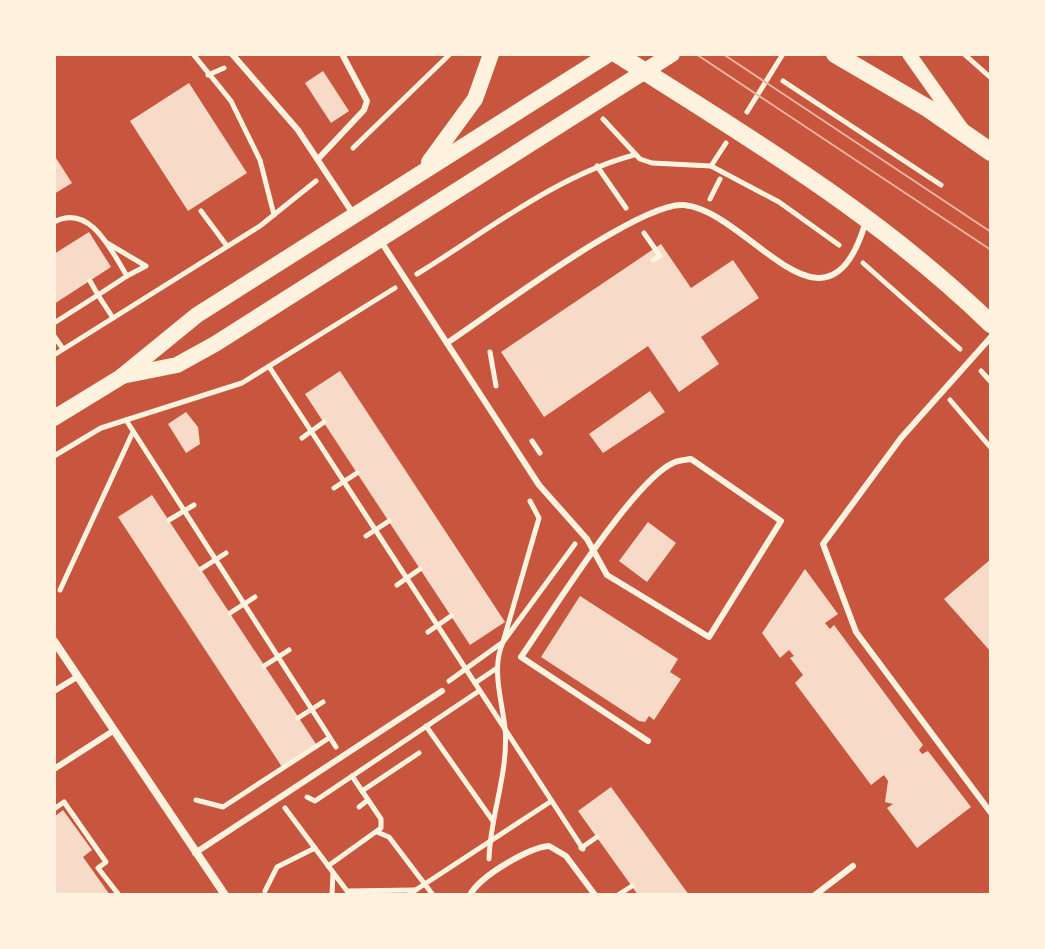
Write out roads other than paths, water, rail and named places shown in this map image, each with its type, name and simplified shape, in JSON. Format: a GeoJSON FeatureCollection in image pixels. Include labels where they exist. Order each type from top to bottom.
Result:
{"type":"FeatureCollection","features":[{"type":"Feature","properties":{"kind":"main road"},"geometry":{"type":"LineString","coordinates":[[418,175],[470,108],[483,85],[491,54]]}},
{"type":"Feature","properties":{"kind":"main road"},"geometry":{"type":"LineString","coordinates":[[54,418],[121,377],[197,315],[609,54]]}},
{"type":"Feature","properties":{"kind":"main road"},"geometry":{"type":"LineString","coordinates":[[617,54],[736,128],[867,217],[907,247],[991,324]]}},
{"type":"Feature","properties":{"kind":"main road"},"geometry":{"type":"LineString","coordinates":[[121,377],[177,365],[672,54]]}},
{"type":"Feature","properties":{"kind":"main road"},"geometry":{"type":"LineString","coordinates":[[835,54],[887,82],[991,152]]}},
{"type":"Feature","properties":{"kind":"street"},"geometry":{"type":"LineString","coordinates":[[909,54],[964,133]]}},
{"type":"Feature","properties":{"kind":"street"},"geometry":{"type":"LineString","coordinates":[[54,641],[225,895]]}},
{"type":"Feature","properties":{"kind":"lane"},"geometry":{"type":"LineString","coordinates":[[232,54],[298,130],[354,215]]}},
{"type":"Feature","properties":{"kind":"lane"},"geometry":{"type":"LineString","coordinates":[[318,159],[364,110],[367,101],[342,54]]}},
{"type":"Feature","properties":{"kind":"lane"},"geometry":{"type":"LineString","coordinates":[[447,343],[626,224],[662,207],[684,205],[701,210],[735,228],[795,274],[811,278],[832,275],[854,256],[867,217]]}},
{"type":"Feature","properties":{"kind":"lane"},"geometry":{"type":"LineString","coordinates":[[380,240],[539,485],[582,533],[595,552],[607,575],[709,637],[781,521],[691,459],[673,463],[640,489],[595,552],[521,657],[648,741]]}},
{"type":"Feature","properties":{"kind":"lane"},"geometry":{"type":"LineString","coordinates":[[991,337],[873,472],[823,544],[856,632],[991,813]]}},
{"type":"Feature","properties":{"kind":"lane"},"geometry":{"type":"LineString","coordinates":[[54,691],[77,677]]}},
{"type":"Feature","properties":{"kind":"lane"},"geometry":{"type":"LineString","coordinates":[[195,853],[443,687]]}},
{"type":"Feature","properties":{"kind":"lane"},"geometry":{"type":"LineString","coordinates":[[54,769],[113,731]]}},
{"type":"Feature","properties":{"kind":"lane"},"geometry":{"type":"LineString","coordinates":[[470,895],[488,877],[529,850],[549,846],[566,856],[595,895]]}},
{"type":"Feature","properties":{"kind":"lane"},"geometry":{"type":"LineString","coordinates":[[815,895],[853,866]]}},
{"type":"Feature","properties":{"kind":"tram line"},"geometry":{"type":"LineString","coordinates":[[696,54],[991,250]]}},
{"type":"Feature","properties":{"kind":"tram line"},"geometry":{"type":"LineString","coordinates":[[723,54],[991,232]]}}]}
